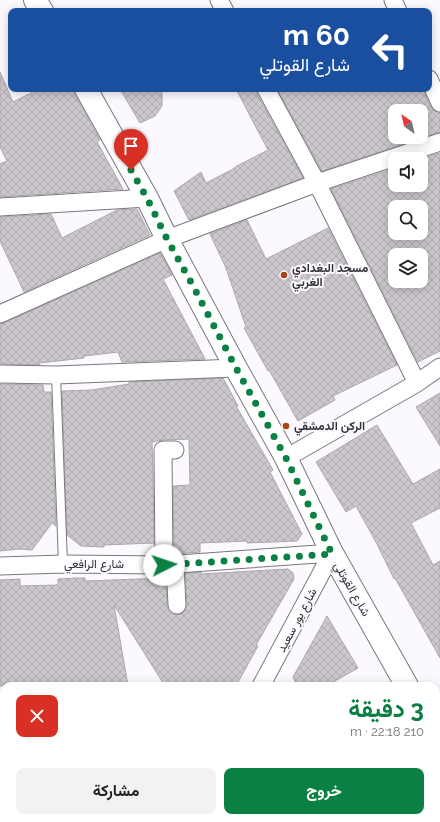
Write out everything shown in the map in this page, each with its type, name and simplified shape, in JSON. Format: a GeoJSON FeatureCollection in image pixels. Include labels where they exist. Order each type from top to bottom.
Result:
{"type":"FeatureCollection","features":[{"type":"Feature","properties":{"kind":"street"},"geometry":{"type":"LineString","coordinates":[[432,86],[440,103]]}},
{"type":"Feature","properties":{"kind":"street","name":"شارع القوتلي"},"geometry":{"type":"LineString","coordinates":[[88,92],[147,198],[167,239],[286,458],[332,554],[405,682]]}},
{"type":"Feature","properties":{"kind":"street"},"geometry":{"type":"LineString","coordinates":[[268,92],[316,183],[417,383]]}},
{"type":"Feature","properties":{"kind":"street"},"geometry":{"type":"LineString","coordinates":[[0,314],[167,239],[316,183],[440,142]]}},
{"type":"Feature","properties":{"kind":"street"},"geometry":{"type":"LineString","coordinates":[[0,207],[147,198]]}},
{"type":"Feature","properties":{"kind":"street"},"geometry":{"type":"LineString","coordinates":[[286,458],[417,383],[440,367]]}},
{"type":"Feature","properties":{"kind":"street"},"geometry":{"type":"LineString","coordinates":[[0,374],[56,375],[236,368]]}},
{"type":"Feature","properties":{"kind":"street"},"geometry":{"type":"LineString","coordinates":[[175,450],[163,450],[169,564],[177,605]]}},
{"type":"Feature","properties":{"kind":"street","name":"شارع الرافعي"},"geometry":{"type":"LineString","coordinates":[[0,566],[63,564],[169,564],[332,554]]}},
{"type":"Feature","properties":{"kind":"street","name":"شارع بور سعيد"},"geometry":{"type":"LineString","coordinates":[[266,682],[332,554]]}},
{"type":"Feature","properties":{"kind":"lane"},"geometry":{"type":"LineString","coordinates":[[56,375],[63,564]]}},
{"type":"Feature","properties":{"kind":"building"},"geometry":{"type":"Polygon","coordinates":[[[0,72],[13,102],[33,92],[74,92],[100,140],[97,142],[123,189],[0,197],[0,164],[7,161],[0,147],[0,72]]]}},
{"type":"Feature","properties":{"kind":"building"},"geometry":{"type":"Polygon","coordinates":[[[122,92],[162,92],[162,106],[155,116],[140,123],[122,92]]]}},
{"type":"Feature","properties":{"kind":"building"},"geometry":{"type":"Polygon","coordinates":[[[238,92],[257,92],[303,178],[189,220],[174,191],[201,172],[206,183],[268,150],[238,92]]]}},
{"type":"Feature","properties":{"kind":"building"},"geometry":{"type":"Polygon","coordinates":[[[279,92],[424,92],[431,108],[440,113],[440,132],[428,136],[428,104],[388,104],[388,144],[404,144],[322,171],[279,92]]]}},
{"type":"Feature","properties":{"kind":"building"},"geometry":{"type":"Polygon","coordinates":[[[440,153],[440,351],[418,362],[331,189],[388,170],[388,192],[428,192],[428,157],[440,153]]]}},
{"type":"Feature","properties":{"kind":"building"},"geometry":{"type":"Polygon","coordinates":[[[137,209],[150,235],[24,292],[0,241],[0,217],[51,214],[62,238],[117,210],[137,209]]]}},
{"type":"Feature","properties":{"kind":"building"},"geometry":{"type":"Polygon","coordinates":[[[247,220],[266,259],[328,228],[397,365],[333,396],[335,400],[298,421],[244,328],[246,327],[226,268],[210,234],[247,220]]]}},
{"type":"Feature","properties":{"kind":"building"},"geometry":{"type":"Polygon","coordinates":[[[160,253],[172,275],[163,279],[205,359],[122,362],[118,352],[84,356],[84,358],[39,363],[40,365],[0,364],[0,324],[160,253]]]}},
{"type":"Feature","properties":{"kind":"building"},"geometry":{"type":"Polygon","coordinates":[[[223,378],[238,406],[236,406],[273,470],[270,472],[302,534],[297,541],[200,543],[200,552],[174,554],[173,486],[190,485],[189,439],[152,442],[154,543],[104,545],[104,547],[81,546],[67,535],[62,391],[92,390],[129,384],[129,382],[223,378]]]}},
{"type":"Feature","properties":{"kind":"building"},"geometry":{"type":"Polygon","coordinates":[[[0,384],[43,385],[44,392],[51,392],[56,526],[52,523],[32,550],[19,549],[0,551],[0,384]]]}},
{"type":"Feature","properties":{"kind":"building"},"geometry":{"type":"Polygon","coordinates":[[[440,393],[440,446],[416,407],[440,393]]]}},
{"type":"Feature","properties":{"kind":"building"},"geometry":{"type":"Polygon","coordinates":[[[377,425],[413,484],[440,469],[440,508],[411,523],[433,565],[440,561],[440,658],[395,578],[394,579],[356,506],[346,512],[316,462],[377,425]]]}},
{"type":"Feature","properties":{"kind":"building"},"geometry":{"type":"Polygon","coordinates":[[[288,569],[293,573],[294,579],[256,645],[258,646],[238,682],[162,682],[114,605],[127,682],[0,682],[0,580],[20,579],[20,586],[58,585],[58,579],[85,578],[85,581],[166,578],[168,610],[172,614],[177,615],[183,613],[187,605],[185,573],[201,572],[201,574],[288,569]]]}},
{"type":"Feature","properties":{"kind":"building"},"geometry":{"type":"Polygon","coordinates":[[[327,616],[358,668],[333,682],[295,682],[293,677],[327,616]]]}},
{"type":"Feature","properties":{"kind":"place","name":"مسجد البغدادي الغربي"},"geometry":{"type":"Point","coordinates":[284,275]}},
{"type":"Feature","properties":{"kind":"place","name":"الركن الدمشقي"},"geometry":{"type":"Point","coordinates":[286,426]}},
{"type":"Feature","properties":{"kind":"route"},"geometry":{"type":"LineString","coordinates":[[131,170],[236,368],[286,458],[332,554],[164,565]]}}]}
